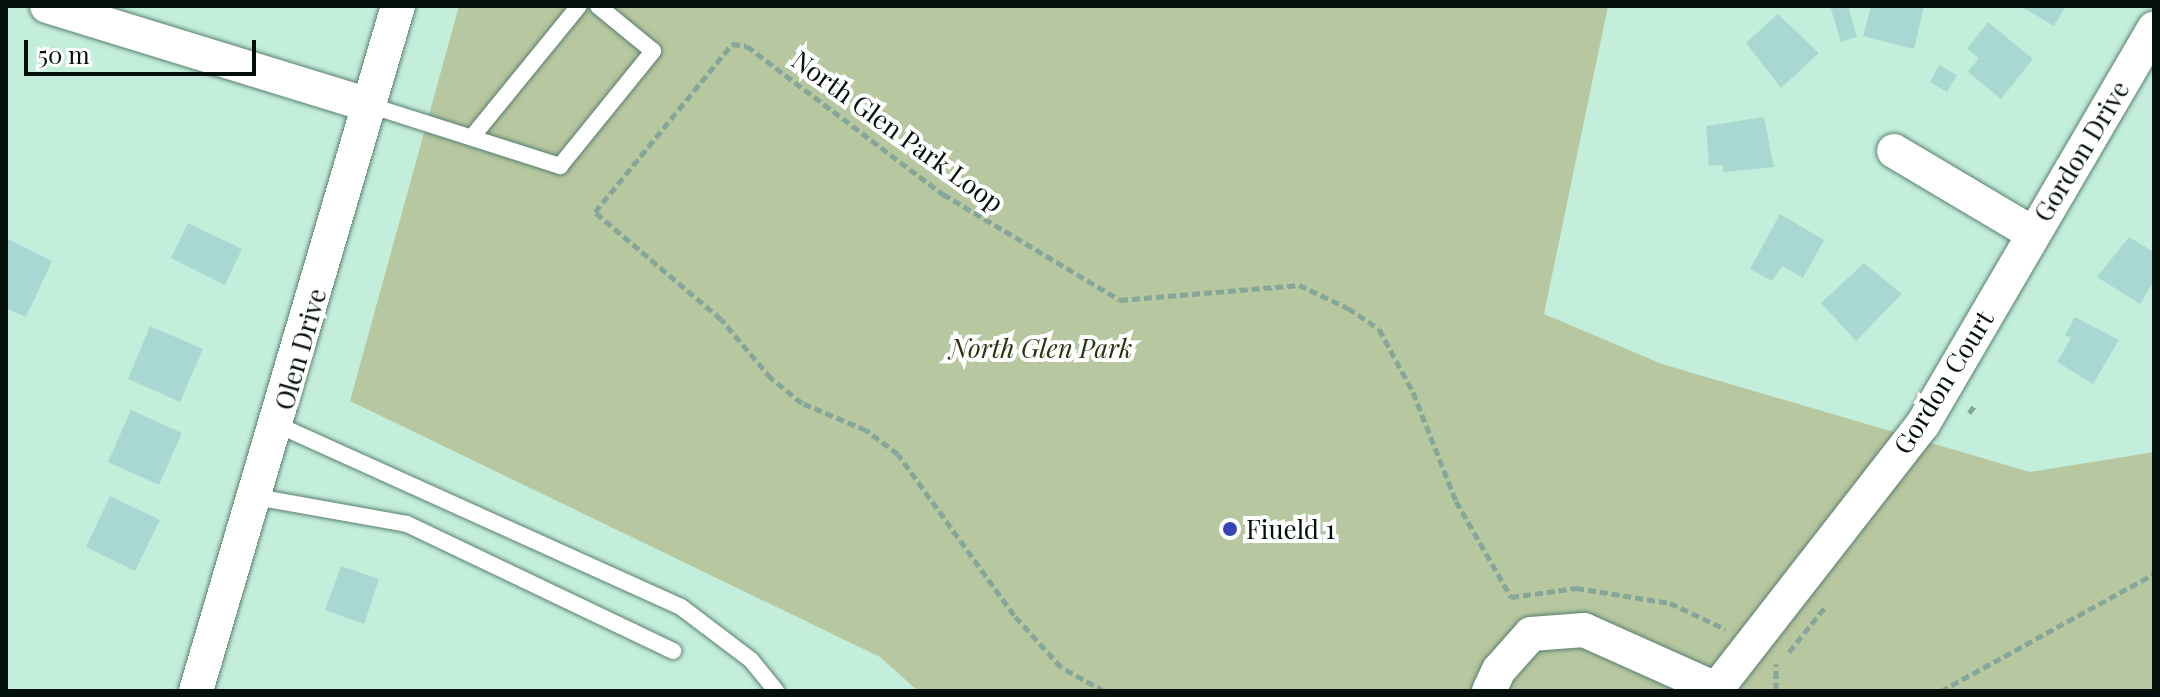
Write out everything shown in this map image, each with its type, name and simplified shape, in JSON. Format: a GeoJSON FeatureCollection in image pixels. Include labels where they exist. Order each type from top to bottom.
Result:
{"type":"FeatureCollection","features":[{"type":"Feature","properties":{"kind":"street"},"geometry":{"type":"LineString","coordinates":[[47,6],[369,105]]}},
{"type":"Feature","properties":{"kind":"street","name":"Olen Drive"},"geometry":{"type":"LineString","coordinates":[[196,691],[278,425],[398,6]]}},
{"type":"Feature","properties":{"kind":"street","name":"Gordon Drive"},"geometry":{"type":"LineString","coordinates":[[2032,233],[2154,28]]}},
{"type":"Feature","properties":{"kind":"street"},"geometry":{"type":"LineString","coordinates":[[1894,151],[2032,233]]}},
{"type":"Feature","properties":{"kind":"street","name":"Gordon Court"},"geometry":{"type":"LineString","coordinates":[[1489,691],[1499,670],[1531,634],[1584,630],[1716,690],[1923,424],[2032,233]]}},
{"type":"Feature","properties":{"kind":"lane"},"geometry":{"type":"LineString","coordinates":[[472,137],[579,6]]}},
{"type":"Feature","properties":{"kind":"lane"},"geometry":{"type":"LineString","coordinates":[[369,105],[560,166],[653,51],[598,6]]}},
{"type":"Feature","properties":{"kind":"lane"},"geometry":{"type":"LineString","coordinates":[[278,425],[681,607],[751,660],[776,691]]}},
{"type":"Feature","properties":{"kind":"lane"},"geometry":{"type":"LineString","coordinates":[[256,497],[407,524],[673,651]]}},
{"type":"Feature","properties":{"kind":"path","name":"North Glen Park Loop"},"geometry":{"type":"LineString","coordinates":[[1104,691],[1061,667],[1014,615],[898,454],[866,430],[802,403],[771,378],[721,319],[595,212],[732,44],[747,46],[943,194],[1120,300],[1299,285],[1348,308],[1379,329],[1413,392],[1456,501],[1511,597],[1576,588],[1670,603],[1697,613],[1776,663],[1776,691]]}},
{"type":"Feature","properties":{"kind":"path"},"geometry":{"type":"LineString","coordinates":[[1941,691],[2154,574]]}},
{"type":"Feature","properties":{"kind":"green space","name":"North Glen Park"},"geometry":{"type":"Polygon","coordinates":[[[459,6],[1608,6],[1544,314],[1662,364],[2030,472],[2154,452],[2154,691],[918,691],[880,657],[350,401],[459,6]]]}},
{"type":"Feature","properties":{"kind":"building"},"geometry":{"type":"Polygon","coordinates":[[[1830,6],[1848,6],[1857,37],[1841,42],[1830,6]]]}},
{"type":"Feature","properties":{"kind":"building"},"geometry":{"type":"Polygon","coordinates":[[[1871,6],[1924,6],[1914,49],[1863,36],[1871,6]]]}},
{"type":"Feature","properties":{"kind":"building"},"geometry":{"type":"Polygon","coordinates":[[[2020,6],[2066,6],[2054,26],[2020,6]]]}},
{"type":"Feature","properties":{"kind":"building"},"geometry":{"type":"Polygon","coordinates":[[[1778,14],[1819,53],[1781,88],[1746,43],[1778,14]]]}},
{"type":"Feature","properties":{"kind":"building"},"geometry":{"type":"Polygon","coordinates":[[[1988,22],[2033,59],[2001,99],[1968,72],[1979,58],[1967,49],[1988,22]]]}},
{"type":"Feature","properties":{"kind":"building"},"geometry":{"type":"Polygon","coordinates":[[[1939,65],[1957,75],[1947,92],[1930,82],[1939,65]]]}},
{"type":"Feature","properties":{"kind":"building"},"geometry":{"type":"Polygon","coordinates":[[[1764,117],[1774,167],[1723,172],[1723,165],[1709,166],[1706,126],[1764,117]]]}},
{"type":"Feature","properties":{"kind":"building"},"geometry":{"type":"Polygon","coordinates":[[[1780,214],[1824,240],[1803,278],[1782,266],[1772,281],[1750,269],[1780,214]]]}},
{"type":"Feature","properties":{"kind":"building"},"geometry":{"type":"Polygon","coordinates":[[[188,223],[242,249],[225,285],[171,258],[188,223]]]}},
{"type":"Feature","properties":{"kind":"building"},"geometry":{"type":"Polygon","coordinates":[[[2129,237],[2154,252],[2154,281],[2140,304],[2097,277],[2129,237]]]}},
{"type":"Feature","properties":{"kind":"building"},"geometry":{"type":"Polygon","coordinates":[[[6,238],[52,261],[26,317],[6,308],[6,238]]]}},
{"type":"Feature","properties":{"kind":"building"},"geometry":{"type":"Polygon","coordinates":[[[1864,263],[1902,294],[1856,341],[1821,303],[1864,263]]]}},
{"type":"Feature","properties":{"kind":"building"},"geometry":{"type":"Polygon","coordinates":[[[2075,317],[2119,340],[2093,384],[2057,362],[2071,338],[2065,335],[2075,317]]]}},
{"type":"Feature","properties":{"kind":"building"},"geometry":{"type":"Polygon","coordinates":[[[150,326],[203,349],[180,402],[128,379],[150,326]]]}},
{"type":"Feature","properties":{"kind":"building"},"geometry":{"type":"Polygon","coordinates":[[[131,410],[182,433],[159,485],[108,462],[131,410]]]}},
{"type":"Feature","properties":{"kind":"building"},"geometry":{"type":"Polygon","coordinates":[[[110,496],[160,520],[135,571],[86,547],[110,496]]]}},
{"type":"Feature","properties":{"kind":"building"},"geometry":{"type":"Polygon","coordinates":[[[341,566],[379,579],[364,624],[325,610],[341,566]]]}},
{"type":"Feature","properties":{"kind":"place","name":"Fiueld 1"},"geometry":{"type":"Point","coordinates":[1230,529]}}]}
